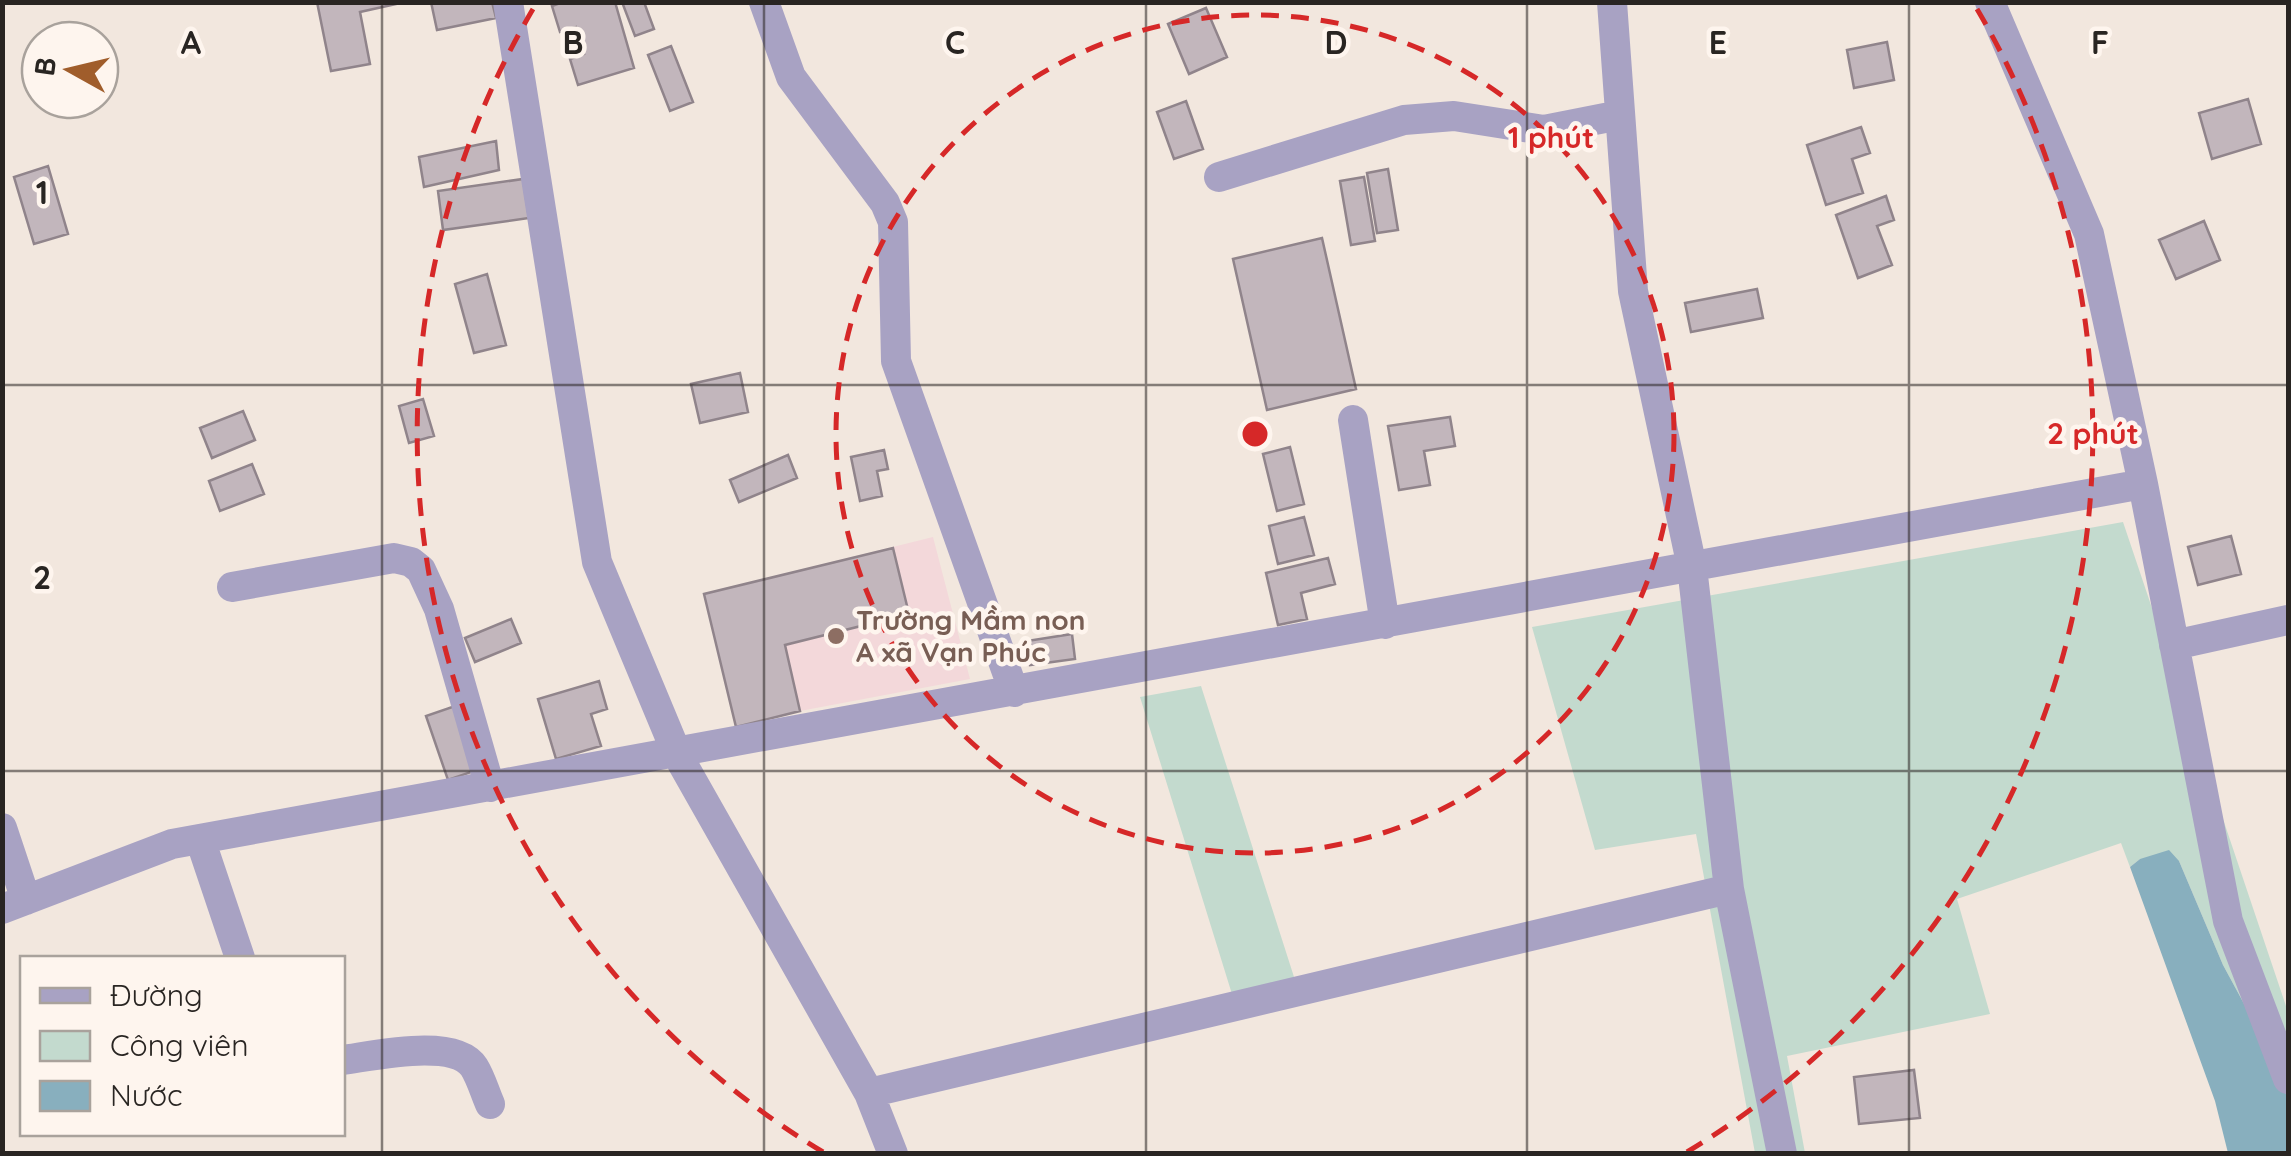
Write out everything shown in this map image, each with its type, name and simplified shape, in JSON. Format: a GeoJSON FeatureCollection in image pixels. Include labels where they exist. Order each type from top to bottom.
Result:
{"type":"FeatureCollection","features":[{"type":"Feature","properties":{"kind":"street"},"geometry":{"type":"LineString","coordinates":[[508,2],[597,562],[677,754],[869,1093],[892,1154]]}},
{"type":"Feature","properties":{"kind":"street"},"geometry":{"type":"LineString","coordinates":[[764,2],[790,77],[885,202],[893,222],[896,361],[1014,692]]}},
{"type":"Feature","properties":{"kind":"street"},"geometry":{"type":"LineString","coordinates":[[1612,2],[1633,291],[1692,568],[1729,889],[1782,1154]]}},
{"type":"Feature","properties":{"kind":"street"},"geometry":{"type":"LineString","coordinates":[[1990,2],[2089,234],[2143,484],[2228,921],[2288,1079]]}},
{"type":"Feature","properties":{"kind":"street"},"geometry":{"type":"LineString","coordinates":[[1219,177],[1404,120],[1454,116],[1544,130],[1620,115]]}},
{"type":"Feature","properties":{"kind":"street"},"geometry":{"type":"LineString","coordinates":[[1353,420],[1384,624]]}},
{"type":"Feature","properties":{"kind":"street"},"geometry":{"type":"LineString","coordinates":[[2,828],[14,904],[172,844],[2143,484]]}},
{"type":"Feature","properties":{"kind":"street"},"geometry":{"type":"LineString","coordinates":[[232,587],[394,558],[411,562],[421,570],[439,609],[490,788]]}},
{"type":"Feature","properties":{"kind":"street"},"geometry":{"type":"LineString","coordinates":[[2174,645],[2288,620]]}},
{"type":"Feature","properties":{"kind":"street"},"geometry":{"type":"LineString","coordinates":[[200,839],[239,956]]}},
{"type":"Feature","properties":{"kind":"street"},"geometry":{"type":"LineString","coordinates":[[869,1093],[1729,889]]}},
{"type":"Feature","properties":{"kind":"street"},"geometry":{"type":"LineString","coordinates":[[345,1060],[428,1050],[458,1054],[473,1064],[490,1104]]}},
{"type":"Feature","properties":{"kind":"shaded area","name":"Trường Mầm non A xã Vạn Phúc"},"geometry":{"type":"Polygon","coordinates":[[[933,537],[970,679],[736,727],[704,594],[933,537]]]}},
{"type":"Feature","properties":{"kind":"green space"},"geometry":{"type":"Polygon","coordinates":[[[2123,522],[2288,1012],[2288,1100],[2274,1059],[2223,965],[2179,861],[2140,859],[2130,867],[2121,843],[1957,899],[1990,1014],[1787,1056],[1805,1153],[1755,1153],[1696,834],[1595,850],[1532,627],[2123,522]]]}},
{"type":"Feature","properties":{"kind":"green space"},"geometry":{"type":"Polygon","coordinates":[[[1201,686],[1302,1002],[1240,1020],[1140,697],[1201,686]]]}},
{"type":"Feature","properties":{"kind":"water"},"geometry":{"type":"Polygon","coordinates":[[[2169,850],[2179,861],[2223,965],[2274,1059],[2288,1100],[2288,1153],[2228,1153],[2215,1101],[2130,867],[2140,859],[2169,850]]]}},
{"type":"Feature","properties":{"kind":"building"},"geometry":{"type":"Polygon","coordinates":[[[317,2],[405,2],[360,12],[370,64],[331,71],[317,2]]]}},
{"type":"Feature","properties":{"kind":"building"},"geometry":{"type":"Polygon","coordinates":[[[431,2],[492,2],[496,18],[437,30],[431,2]]]}},
{"type":"Feature","properties":{"kind":"building"},"geometry":{"type":"Polygon","coordinates":[[[563,2],[615,2],[634,68],[578,85],[570,59],[584,54],[576,27],[560,32],[552,6],[563,2]]]}},
{"type":"Feature","properties":{"kind":"building"},"geometry":{"type":"Polygon","coordinates":[[[622,2],[644,2],[654,29],[635,36],[622,2]]]}},
{"type":"Feature","properties":{"kind":"building"},"geometry":{"type":"Polygon","coordinates":[[[1206,8],[1227,57],[1189,74],[1168,24],[1206,8]]]}},
{"type":"Feature","properties":{"kind":"building"},"geometry":{"type":"Polygon","coordinates":[[[1887,42],[1894,80],[1854,88],[1847,50],[1887,42]]]}},
{"type":"Feature","properties":{"kind":"building"},"geometry":{"type":"Polygon","coordinates":[[[671,46],[693,102],[670,111],[648,55],[671,46]]]}},
{"type":"Feature","properties":{"kind":"building"},"geometry":{"type":"Polygon","coordinates":[[[2248,99],[2261,144],[2212,159],[2199,113],[2248,99]]]}},
{"type":"Feature","properties":{"kind":"building"},"geometry":{"type":"Polygon","coordinates":[[[1186,101],[1203,149],[1174,159],[1157,112],[1186,101]]]}},
{"type":"Feature","properties":{"kind":"building"},"geometry":{"type":"Polygon","coordinates":[[[1861,127],[1870,153],[1852,159],[1863,193],[1826,205],[1807,145],[1861,127]]]}},
{"type":"Feature","properties":{"kind":"building"},"geometry":{"type":"Polygon","coordinates":[[[496,141],[499,170],[424,187],[419,157],[496,141]]]}},
{"type":"Feature","properties":{"kind":"building"},"geometry":{"type":"Polygon","coordinates":[[[48,166],[68,234],[34,244],[14,177],[48,166]]]}},
{"type":"Feature","properties":{"kind":"building"},"geometry":{"type":"Polygon","coordinates":[[[1388,169],[1398,230],[1377,233],[1367,173],[1388,169]]]}},
{"type":"Feature","properties":{"kind":"building"},"geometry":{"type":"Polygon","coordinates":[[[1364,177],[1375,241],[1351,245],[1340,181],[1364,177]]]}},
{"type":"Feature","properties":{"kind":"building"},"geometry":{"type":"Polygon","coordinates":[[[523,179],[529,218],[443,230],[438,191],[523,179]]]}},
{"type":"Feature","properties":{"kind":"building"},"geometry":{"type":"Polygon","coordinates":[[[1886,196],[1894,220],[1877,226],[1892,265],[1858,278],[1836,215],[1886,196]]]}},
{"type":"Feature","properties":{"kind":"building"},"geometry":{"type":"Polygon","coordinates":[[[2204,221],[2220,260],[2176,279],[2159,240],[2204,221]]]}},
{"type":"Feature","properties":{"kind":"building"},"geometry":{"type":"Polygon","coordinates":[[[1322,238],[1356,389],[1267,410],[1233,259],[1322,238]]]}},
{"type":"Feature","properties":{"kind":"building"},"geometry":{"type":"Polygon","coordinates":[[[487,274],[506,345],[474,353],[455,284],[487,274]]]}},
{"type":"Feature","properties":{"kind":"building"},"geometry":{"type":"Polygon","coordinates":[[[1757,289],[1763,318],[1691,332],[1685,303],[1757,289]]]}},
{"type":"Feature","properties":{"kind":"building"},"geometry":{"type":"Polygon","coordinates":[[[740,373],[748,412],[700,423],[691,384],[740,373]]]}},
{"type":"Feature","properties":{"kind":"building"},"geometry":{"type":"Polygon","coordinates":[[[423,399],[434,436],[409,443],[399,406],[423,399]]]}},
{"type":"Feature","properties":{"kind":"building"},"geometry":{"type":"Polygon","coordinates":[[[243,411],[255,440],[212,458],[200,428],[243,411]]]}},
{"type":"Feature","properties":{"kind":"building"},"geometry":{"type":"Polygon","coordinates":[[[1450,417],[1455,446],[1424,451],[1430,485],[1399,490],[1388,426],[1450,417]]]}},
{"type":"Feature","properties":{"kind":"building"},"geometry":{"type":"Polygon","coordinates":[[[1290,447],[1304,504],[1277,511],[1263,454],[1290,447]]]}},
{"type":"Feature","properties":{"kind":"building"},"geometry":{"type":"Polygon","coordinates":[[[884,450],[888,469],[877,471],[882,496],[860,501],[851,457],[884,450]]]}},
{"type":"Feature","properties":{"kind":"building"},"geometry":{"type":"Polygon","coordinates":[[[788,455],[797,478],[739,502],[730,480],[788,455]]]}},
{"type":"Feature","properties":{"kind":"building"},"geometry":{"type":"Polygon","coordinates":[[[252,464],[264,494],[220,511],[209,481],[252,464]]]}},
{"type":"Feature","properties":{"kind":"building"},"geometry":{"type":"Polygon","coordinates":[[[1304,517],[1314,555],[1278,564],[1269,526],[1304,517]]]}},
{"type":"Feature","properties":{"kind":"building"},"geometry":{"type":"Polygon","coordinates":[[[2231,536],[2241,574],[2198,585],[2188,547],[2231,536]]]}},
{"type":"Feature","properties":{"kind":"building"},"geometry":{"type":"Polygon","coordinates":[[[893,548],[909,614],[785,645],[800,711],[736,727],[704,594],[893,548]]]}},
{"type":"Feature","properties":{"kind":"building"},"geometry":{"type":"Polygon","coordinates":[[[1328,558],[1335,584],[1301,593],[1307,619],[1278,625],[1266,573],[1328,558]]]}},
{"type":"Feature","properties":{"kind":"building"},"geometry":{"type":"Polygon","coordinates":[[[511,619],[521,643],[475,662],[465,638],[511,619]]]}},
{"type":"Feature","properties":{"kind":"building"},"geometry":{"type":"Polygon","coordinates":[[[1072,634],[1075,659],[1030,665],[1027,641],[1072,634]]]}},
{"type":"Feature","properties":{"kind":"building"},"geometry":{"type":"Polygon","coordinates":[[[599,681],[607,709],[591,714],[601,746],[556,759],[538,699],[599,681]]]}},
{"type":"Feature","properties":{"kind":"building"},"geometry":{"type":"Polygon","coordinates":[[[455,706],[477,770],[448,780],[426,716],[455,706]]]}},
{"type":"Feature","properties":{"kind":"building"},"geometry":{"type":"Polygon","coordinates":[[[1914,1070],[1920,1118],[1859,1124],[1854,1077],[1914,1070]]]}},
{"type":"Feature","properties":{"kind":"place","name":"Trường Mầm non A xã Vạn Phúc"},"geometry":{"type":"Point","coordinates":[836,636]}}]}
